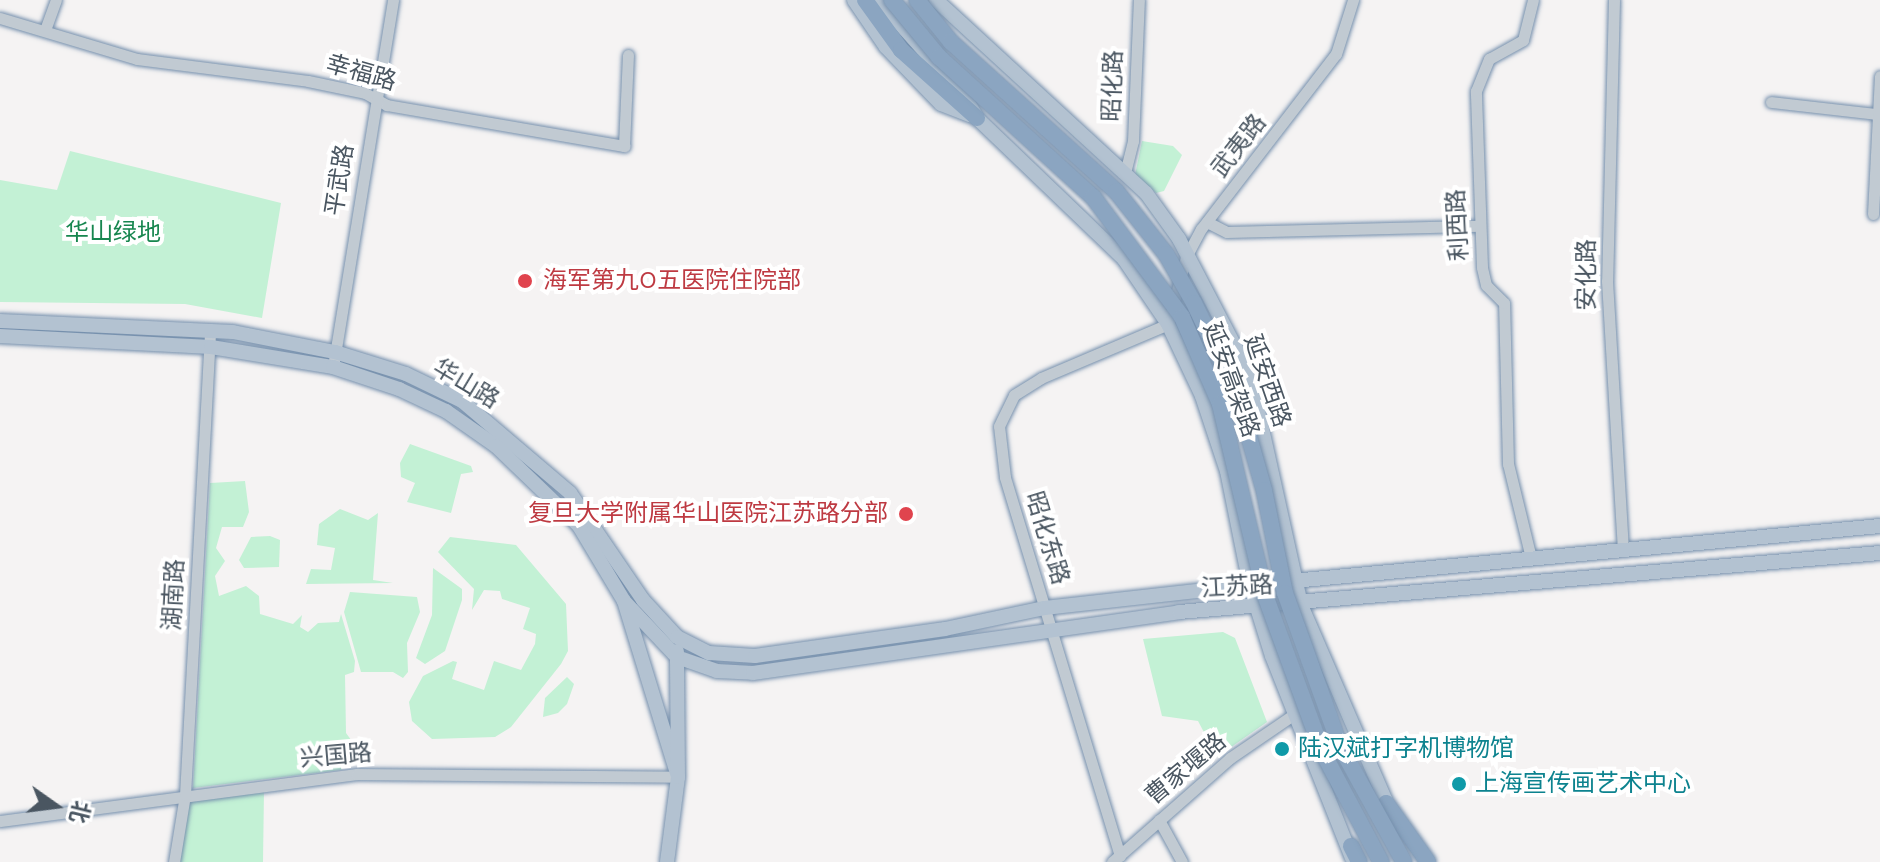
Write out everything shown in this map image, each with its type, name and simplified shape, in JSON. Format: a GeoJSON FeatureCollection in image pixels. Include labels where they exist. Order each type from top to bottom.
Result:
{"type":"FeatureCollection","features":[{"type":"Feature","properties":{"kind":"highway"},"geometry":{"type":"LineString","coordinates":[[865,0],[933,83],[977,118]]}},
{"type":"Feature","properties":{"kind":"highway","name":"延安高架路"},"geometry":{"type":"LineString","coordinates":[[892,0],[978,96],[1093,197],[1182,317],[1220,404],[1265,595],[1322,751],[1381,862]]}},
{"type":"Feature","properties":{"kind":"highway","name":"延安高架路"},"geometry":{"type":"LineString","coordinates":[[917,0],[951,42],[1116,191],[1166,254],[1194,303],[1236,391],[1264,490],[1285,593],[1340,746],[1404,862]]}},
{"type":"Feature","properties":{"kind":"highway"},"geometry":{"type":"LineString","coordinates":[[1386,803],[1428,862]]}},
{"type":"Feature","properties":{"kind":"main road"},"geometry":{"type":"LineString","coordinates":[[854,0],[886,47],[941,104],[977,118]]}},
{"type":"Feature","properties":{"kind":"main road"},"geometry":{"type":"LineString","coordinates":[[879,0],[965,97],[977,118],[1124,259],[1168,324],[1202,396],[1227,471],[1250,585],[1293,715],[1354,857],[1365,862]]}},
{"type":"Feature","properties":{"kind":"main road","name":"延安西路"},"geometry":{"type":"LineString","coordinates":[[936,0],[1146,193],[1186,257],[1240,356],[1255,397],[1301,605],[1386,803],[1418,862]]}},
{"type":"Feature","properties":{"kind":"main road","name":"华山路"},"geometry":{"type":"LineString","coordinates":[[0,321],[210,330],[406,374],[462,401],[506,436],[570,493],[643,600],[677,637],[678,777],[667,862]]}},
{"type":"Feature","properties":{"kind":"main road","name":"华山路"},"geometry":{"type":"LineString","coordinates":[[0,336],[211,347],[334,360],[446,411],[496,446],[579,526],[624,601],[678,777]]}},
{"type":"Feature","properties":{"kind":"main road","name":"江苏路"},"geometry":{"type":"LineString","coordinates":[[677,637],[709,653],[755,656],[945,629],[1045,608],[1250,585],[1880,526]]}},
{"type":"Feature","properties":{"kind":"main road","name":"江苏路"},"geometry":{"type":"LineString","coordinates":[[624,601],[677,657],[717,671],[753,673],[1179,612],[1301,605],[1880,553]]}},
{"type":"Feature","properties":{"kind":"street"},"geometry":{"type":"LineString","coordinates":[[45,30],[56,0]]}},
{"type":"Feature","properties":{"kind":"street","name":"平武路"},"geometry":{"type":"LineString","coordinates":[[334,360],[393,0]]}},
{"type":"Feature","properties":{"kind":"street","name":"昭化路"},"geometry":{"type":"LineString","coordinates":[[1125,173],[1133,141],[1139,0]]}},
{"type":"Feature","properties":{"kind":"street","name":"武夷路"},"geometry":{"type":"LineString","coordinates":[[1168,324],[1186,257],[1207,222],[1336,54],[1353,0]]}},
{"type":"Feature","properties":{"kind":"street","name":"利西路"},"geometry":{"type":"LineString","coordinates":[[1531,558],[1506,448],[1504,303],[1484,279],[1477,84],[1489,59],[1523,40],[1533,0]]}},
{"type":"Feature","properties":{"kind":"street","name":"安化路"},"geometry":{"type":"LineString","coordinates":[[1614,0],[1607,281],[1623,549]]}},
{"type":"Feature","properties":{"kind":"street","name":"幸福路"},"geometry":{"type":"LineString","coordinates":[[0,18],[137,59],[308,81],[375,99],[624,146],[628,55]]}},
{"type":"Feature","properties":{"kind":"street"},"geometry":{"type":"LineString","coordinates":[[1873,214],[1880,76]]}},
{"type":"Feature","properties":{"kind":"street"},"geometry":{"type":"LineString","coordinates":[[1771,102],[1876,114]]}},
{"type":"Feature","properties":{"kind":"street"},"geometry":{"type":"LineString","coordinates":[[1207,222],[1227,232],[1480,226]]}},
{"type":"Feature","properties":{"kind":"street","name":"昭化东路"},"geometry":{"type":"LineString","coordinates":[[1116,859],[1005,477],[999,426],[1014,395],[1041,378],[1168,324]]}},
{"type":"Feature","properties":{"kind":"street","name":"湖南路"},"geometry":{"type":"LineString","coordinates":[[174,862],[185,795],[210,330]]}},
{"type":"Feature","properties":{"kind":"street","name":"曹家堰路"},"geometry":{"type":"LineString","coordinates":[[1116,859],[1215,771],[1293,715]]}},
{"type":"Feature","properties":{"kind":"street","name":"兴国路"},"geometry":{"type":"LineString","coordinates":[[0,821],[357,774],[678,777]]}},
{"type":"Feature","properties":{"kind":"street"},"geometry":{"type":"LineString","coordinates":[[1159,820],[1182,862]]}},
{"type":"Feature","properties":{"kind":"green space"},"geometry":{"type":"Polygon","coordinates":[[[1142,141],[1173,146],[1182,155],[1164,191],[1156,193],[1135,175],[1142,141]]]}},
{"type":"Feature","properties":{"kind":"green space","name":"华山绿地"},"geometry":{"type":"Polygon","coordinates":[[[70,151],[281,203],[262,318],[185,304],[0,302],[0,180],[57,190],[70,151]]]}},
{"type":"Feature","properties":{"kind":"green space"},"geometry":{"type":"Polygon","coordinates":[[[410,444],[471,466],[473,472],[461,474],[451,513],[407,502],[415,483],[401,477],[400,463],[410,444]]]}},
{"type":"Feature","properties":{"kind":"green space"},"geometry":{"type":"Polygon","coordinates":[[[245,481],[249,512],[243,527],[222,527],[216,548],[225,561],[215,576],[219,596],[246,586],[259,596],[260,614],[293,624],[302,615],[300,627],[308,632],[318,623],[339,622],[341,614],[355,661],[354,672],[345,675],[346,733],[357,748],[341,770],[193,788],[210,483],[245,481]]]}},
{"type":"Feature","properties":{"kind":"green space"},"geometry":{"type":"Polygon","coordinates":[[[340,509],[368,520],[378,513],[373,580],[393,583],[306,584],[311,569],[331,570],[335,548],[317,545],[319,524],[340,509]]]}},
{"type":"Feature","properties":{"kind":"green space"},"geometry":{"type":"Polygon","coordinates":[[[270,536],[280,540],[279,567],[244,568],[239,560],[251,537],[270,536]]]}},
{"type":"Feature","properties":{"kind":"green space"},"geometry":{"type":"Polygon","coordinates":[[[450,537],[516,545],[566,604],[568,651],[511,727],[495,737],[432,739],[412,721],[409,702],[423,676],[453,661],[457,662],[452,679],[484,690],[494,661],[521,670],[535,644],[536,634],[523,629],[530,608],[502,599],[500,591],[484,590],[472,610],[474,589],[438,552],[450,537]]]}},
{"type":"Feature","properties":{"kind":"green space"},"geometry":{"type":"Polygon","coordinates":[[[433,568],[462,589],[462,600],[445,651],[425,664],[416,658],[432,615],[433,568]]]}},
{"type":"Feature","properties":{"kind":"green space"},"geometry":{"type":"Polygon","coordinates":[[[350,592],[417,597],[420,612],[407,643],[408,672],[403,678],[393,672],[361,672],[344,612],[350,592]]]}},
{"type":"Feature","properties":{"kind":"green space"},"geometry":{"type":"Polygon","coordinates":[[[1223,632],[1235,638],[1267,722],[1217,757],[1198,721],[1162,716],[1143,639],[1223,632]]]}},
{"type":"Feature","properties":{"kind":"green space"},"geometry":{"type":"Polygon","coordinates":[[[567,677],[574,684],[567,704],[558,713],[543,717],[545,698],[567,677]]]}},
{"type":"Feature","properties":{"kind":"green space"},"geometry":{"type":"Polygon","coordinates":[[[264,790],[263,862],[180,862],[190,799],[264,790]]]}},
{"type":"Feature","properties":{"kind":"place","name":"海军第九O五医院住院部"},"geometry":{"type":"Point","coordinates":[525,281]}},
{"type":"Feature","properties":{"kind":"place","name":"复旦大学附属华山医院江苏路分部"},"geometry":{"type":"Point","coordinates":[906,514]}},
{"type":"Feature","properties":{"kind":"place","name":"陆汉斌打字机博物馆"},"geometry":{"type":"Point","coordinates":[1282,749]}},
{"type":"Feature","properties":{"kind":"place","name":"上海宣传画艺术中心"},"geometry":{"type":"Point","coordinates":[1459,784]}}]}
